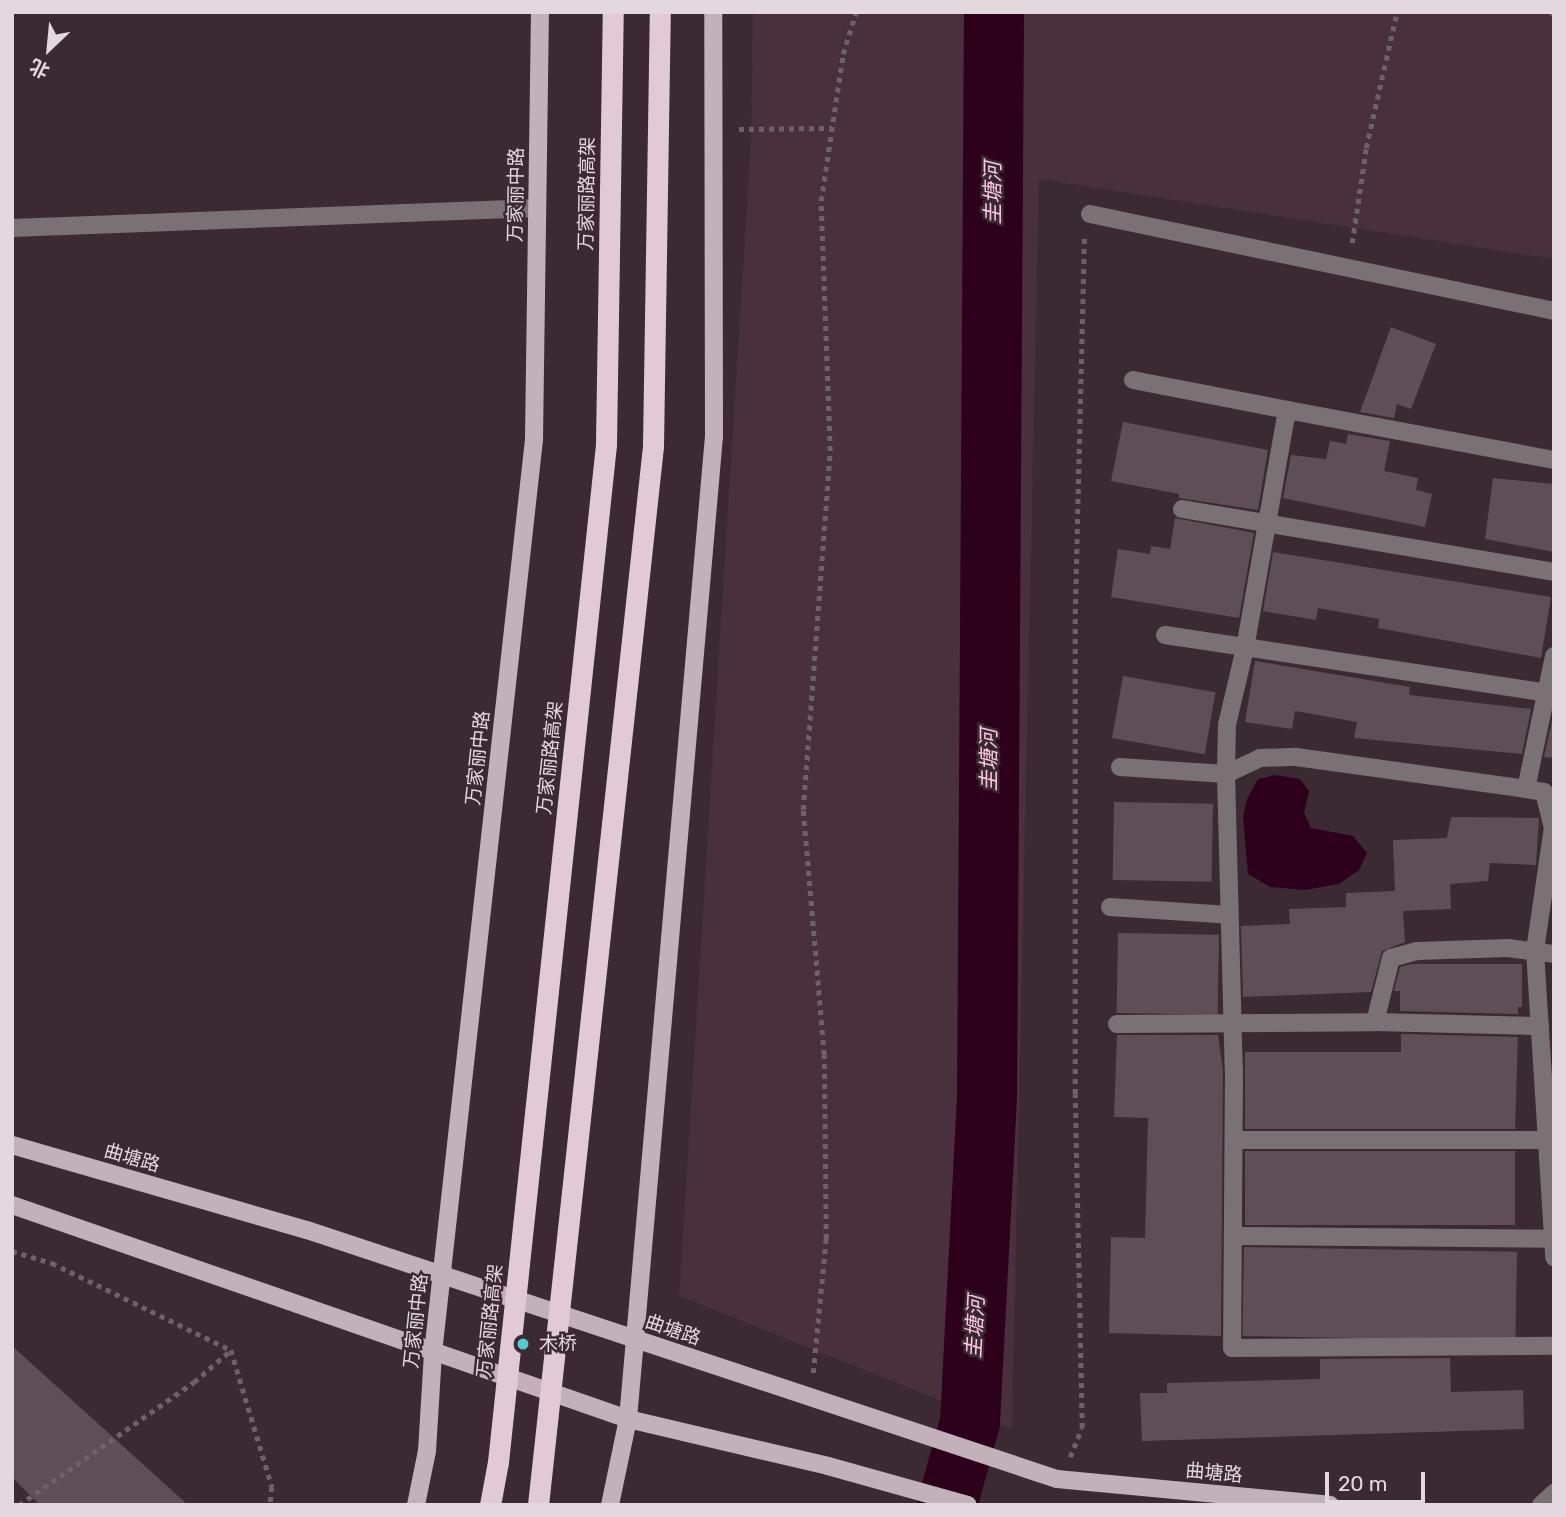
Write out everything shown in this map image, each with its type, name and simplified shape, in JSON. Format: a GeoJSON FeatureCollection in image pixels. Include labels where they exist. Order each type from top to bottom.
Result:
{"type":"FeatureCollection","features":[{"type":"Feature","properties":{"kind":"highway","name":"万家丽路高架"},"geometry":{"type":"LineString","coordinates":[[490,1505],[498,1462],[606,444],[613,12]]}},
{"type":"Feature","properties":{"kind":"highway"},"geometry":{"type":"LineString","coordinates":[[538,1505],[653,446],[660,12]]}},
{"type":"Feature","properties":{"kind":"main road","name":"万家丽中路"},"geometry":{"type":"LineString","coordinates":[[416,1505],[426,1451],[433,1353],[534,439],[540,12]]}},
{"type":"Feature","properties":{"kind":"main road"},"geometry":{"type":"LineString","coordinates":[[610,1505],[628,1419],[714,437],[713,12]]}},
{"type":"Feature","properties":{"kind":"main road","name":"曲塘路"},"geometry":{"type":"LineString","coordinates":[[12,1145],[307,1230],[1057,1479],[1330,1505]]}},
{"type":"Feature","properties":{"kind":"main road"},"geometry":{"type":"LineString","coordinates":[[12,1205],[628,1419],[828,1466],[968,1505]]}},
{"type":"Feature","properties":{"kind":"street"},"geometry":{"type":"LineString","coordinates":[[12,228],[537,208]]}},
{"type":"Feature","properties":{"kind":"street"},"geometry":{"type":"LineString","coordinates":[[1090,214],[1554,311]]}},
{"type":"Feature","properties":{"kind":"street"},"geometry":{"type":"LineString","coordinates":[[1133,380],[1554,460]]}},
{"type":"Feature","properties":{"kind":"street"},"geometry":{"type":"LineString","coordinates":[[1287,410],[1245,648],[1227,725],[1234,1140],[1231,1348],[1554,1346]]}},
{"type":"Feature","properties":{"kind":"street"},"geometry":{"type":"LineString","coordinates":[[1182,509],[1554,572]]}},
{"type":"Feature","properties":{"kind":"street"},"geometry":{"type":"LineString","coordinates":[[1165,635],[1550,694]]}},
{"type":"Feature","properties":{"kind":"street"},"geometry":{"type":"LineString","coordinates":[[1554,656],[1541,792],[1553,827],[1535,951],[1550,1111],[1548,1140],[1554,1257]]}},
{"type":"Feature","properties":{"kind":"street"},"geometry":{"type":"LineString","coordinates":[[1120,767],[1226,774],[1260,758],[1296,757],[1541,792]]}},
{"type":"Feature","properties":{"kind":"street"},"geometry":{"type":"LineString","coordinates":[[1110,907],[1229,915]]}},
{"type":"Feature","properties":{"kind":"street"},"geometry":{"type":"LineString","coordinates":[[1375,1021],[1391,958],[1417,951],[1535,951],[1554,954]]}},
{"type":"Feature","properties":{"kind":"street"},"geometry":{"type":"LineString","coordinates":[[1117,1024],[1233,1025],[1375,1021],[1540,1026]]}},
{"type":"Feature","properties":{"kind":"street"},"geometry":{"type":"LineString","coordinates":[[1234,1140],[1548,1140]]}},
{"type":"Feature","properties":{"kind":"street"},"geometry":{"type":"LineString","coordinates":[[1233,1236],[1553,1239]]}},
{"type":"Feature","properties":{"kind":"street"},"geometry":{"type":"LineString","coordinates":[[1541,1505],[1554,1493]]}},
{"type":"Feature","properties":{"kind":"path"},"geometry":{"type":"LineString","coordinates":[[810,1398],[827,1239],[825,1082],[803,810],[830,451],[821,201],[843,54],[856,12]]}},
{"type":"Feature","properties":{"kind":"path"},"geometry":{"type":"LineString","coordinates":[[1349,268],[1366,148],[1397,12]]}},
{"type":"Feature","properties":{"kind":"path"},"geometry":{"type":"LineString","coordinates":[[713,129],[832,128]]}},
{"type":"Feature","properties":{"kind":"path"},"geometry":{"type":"LineString","coordinates":[[1057,1479],[1082,1428],[1075,1094],[1075,614],[1084,226],[1090,214]]}},
{"type":"Feature","properties":{"kind":"path"},"geometry":{"type":"LineString","coordinates":[[12,1251],[52,1262],[231,1350],[272,1486],[270,1505]]}},
{"type":"Feature","properties":{"kind":"path"},"geometry":{"type":"LineString","coordinates":[[19,1505],[194,1382],[231,1350]]}},
{"type":"Feature","properties":{"kind":"shaded area"},"geometry":{"type":"Polygon","coordinates":[[[753,12],[1554,12],[1554,259],[1039,179],[1012,1429],[679,1296],[751,140],[753,12]]]}},
{"type":"Feature","properties":{"kind":"shaded area"},"geometry":{"type":"Polygon","coordinates":[[[1275,775],[1300,779],[1309,791],[1304,813],[1311,828],[1353,836],[1367,853],[1359,870],[1339,884],[1305,890],[1270,887],[1248,874],[1243,817],[1247,799],[1258,779],[1275,775]]]}},
{"type":"Feature","properties":{"kind":"building"},"geometry":{"type":"Polygon","coordinates":[[[1391,327],[1436,344],[1411,409],[1397,404],[1394,418],[1360,412],[1391,327]]]}},
{"type":"Feature","properties":{"kind":"building"},"geometry":{"type":"Polygon","coordinates":[[[1123,422],[1268,450],[1258,510],[1179,498],[1179,494],[1111,481],[1123,422]]]}},
{"type":"Feature","properties":{"kind":"building"},"geometry":{"type":"Polygon","coordinates":[[[1348,434],[1390,441],[1384,471],[1418,478],[1416,490],[1432,494],[1425,527],[1283,498],[1291,455],[1326,459],[1330,441],[1346,444],[1348,434]]]}},
{"type":"Feature","properties":{"kind":"building"},"geometry":{"type":"Polygon","coordinates":[[[1493,478],[1554,484],[1554,552],[1485,539],[1493,478]]]}},
{"type":"Feature","properties":{"kind":"building"},"geometry":{"type":"Polygon","coordinates":[[[1175,518],[1254,533],[1239,618],[1111,597],[1118,549],[1150,554],[1151,546],[1170,549],[1175,518]]]}},
{"type":"Feature","properties":{"kind":"building"},"geometry":{"type":"Polygon","coordinates":[[[1273,552],[1551,597],[1541,658],[1378,628],[1379,619],[1318,608],[1316,620],[1263,611],[1273,552]]]}},
{"type":"Feature","properties":{"kind":"building"},"geometry":{"type":"Polygon","coordinates":[[[1255,661],[1410,687],[1409,695],[1531,709],[1522,754],[1354,738],[1357,722],[1295,711],[1292,729],[1245,722],[1255,661]]]}},
{"type":"Feature","properties":{"kind":"building"},"geometry":{"type":"Polygon","coordinates":[[[1123,676],[1216,692],[1205,754],[1112,738],[1123,676]]]}},
{"type":"Feature","properties":{"kind":"building"},"geometry":{"type":"Polygon","coordinates":[[[1554,712],[1554,758],[1544,757],[1554,712]]]}},
{"type":"Feature","properties":{"kind":"building"},"geometry":{"type":"Polygon","coordinates":[[[1114,802],[1213,804],[1212,882],[1113,880],[1114,802]]]}},
{"type":"Feature","properties":{"kind":"building"},"geometry":{"type":"Polygon","coordinates":[[[1451,817],[1539,818],[1536,865],[1490,863],[1488,881],[1450,884],[1451,909],[1403,911],[1405,942],[1382,951],[1371,992],[1243,997],[1241,926],[1290,924],[1289,909],[1346,907],[1346,893],[1395,891],[1393,840],[1447,838],[1451,817]]]}},
{"type":"Feature","properties":{"kind":"building"},"geometry":{"type":"Polygon","coordinates":[[[1118,933],[1219,935],[1218,1015],[1117,1013],[1118,933]]]}},
{"type":"Feature","properties":{"kind":"building"},"geometry":{"type":"Polygon","coordinates":[[[1411,964],[1522,964],[1522,1007],[1518,1007],[1518,1014],[1400,1011],[1400,991],[1394,991],[1400,967],[1411,964]]]}},
{"type":"Feature","properties":{"kind":"building"},"geometry":{"type":"Polygon","coordinates":[[[1401,1034],[1518,1037],[1515,1129],[1245,1129],[1245,1052],[1401,1052],[1401,1034]]]}},
{"type":"Feature","properties":{"kind":"building"},"geometry":{"type":"Polygon","coordinates":[[[1117,1035],[1218,1035],[1223,1070],[1221,1336],[1109,1333],[1111,1237],[1145,1238],[1148,1118],[1114,1117],[1117,1035]]]}},
{"type":"Feature","properties":{"kind":"building"},"geometry":{"type":"Polygon","coordinates":[[[1245,1151],[1515,1151],[1515,1225],[1245,1225],[1245,1151]]]}},
{"type":"Feature","properties":{"kind":"building"},"geometry":{"type":"Polygon","coordinates":[[[1244,1247],[1517,1252],[1515,1341],[1242,1336],[1244,1247]]]}},
{"type":"Feature","properties":{"kind":"building"},"geometry":{"type":"Polygon","coordinates":[[[12,1346],[188,1505],[40,1505],[12,1477],[12,1346]]]}},
{"type":"Feature","properties":{"kind":"building"},"geometry":{"type":"Polygon","coordinates":[[[1450,1358],[1451,1392],[1523,1390],[1524,1429],[1142,1441],[1140,1393],[1167,1393],[1167,1383],[1320,1379],[1320,1359],[1450,1358]]]}},
{"type":"Feature","properties":{"kind":"waterway","name":"圭塘河"},"geometry":{"type":"LineString","coordinates":[[947,1505],[970,1422],[987,1097],[994,12]]}},
{"type":"Feature","properties":{"kind":"place","name":"木桥"},"geometry":{"type":"Point","coordinates":[523,1344]}}]}
